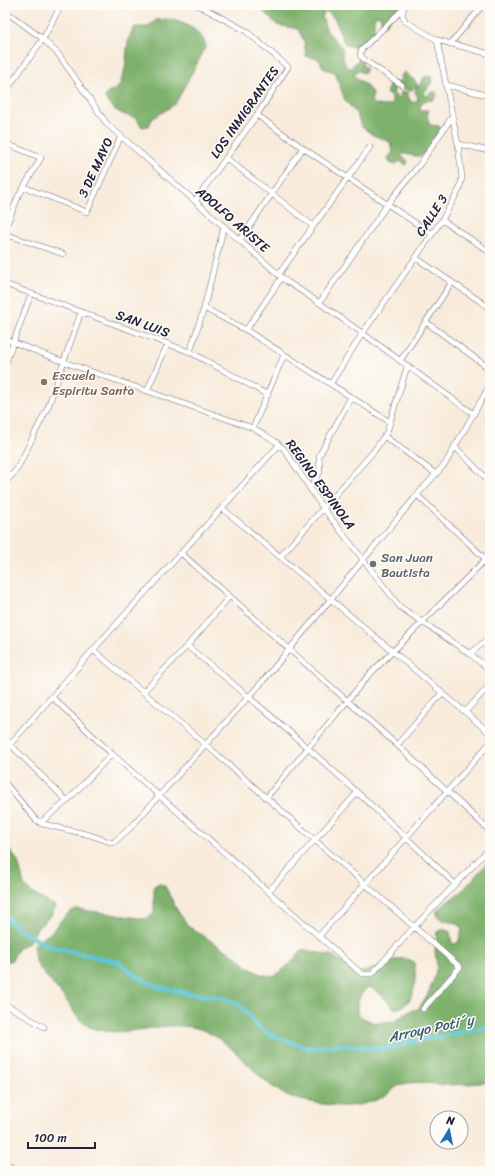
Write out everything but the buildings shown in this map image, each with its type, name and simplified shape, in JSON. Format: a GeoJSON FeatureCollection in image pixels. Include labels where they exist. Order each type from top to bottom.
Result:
{"type":"FeatureCollection","features":[{"type":"Feature","properties":{"kind":"street"},"geometry":{"type":"LineString","coordinates":[[5,91],[43,39],[62,5]]}},
{"type":"Feature","properties":{"kind":"street","name":"LOS INMIGRANTES"},"geometry":{"type":"LineString","coordinates":[[195,201],[257,115],[288,67],[246,31],[198,5]]}},
{"type":"Feature","properties":{"kind":"street"},"geometry":{"type":"LineString","coordinates":[[450,44],[483,5]]}},
{"type":"Feature","properties":{"kind":"street"},"geometry":{"type":"LineString","coordinates":[[404,7],[402,14],[405,21],[437,40],[490,54]]}},
{"type":"Feature","properties":{"kind":"street"},"geometry":{"type":"LineString","coordinates":[[402,85],[366,61],[360,55],[362,49],[404,7]]}},
{"type":"Feature","properties":{"kind":"street","name":"ADOLFO ARISTE"},"geometry":{"type":"LineString","coordinates":[[5,11],[43,39],[59,55],[107,124],[280,275],[320,302],[407,367],[474,414]]}},
{"type":"Feature","properties":{"kind":"street","name":"CALLE 3"},"geometry":{"type":"LineString","coordinates":[[331,383],[362,334],[453,203],[462,178],[458,144],[437,40]]}},
{"type":"Feature","properties":{"kind":"street"},"geometry":{"type":"LineString","coordinates":[[447,85],[490,96]]}},
{"type":"Feature","properties":{"kind":"street"},"geometry":{"type":"LineString","coordinates":[[257,115],[347,178],[432,234]]}},
{"type":"Feature","properties":{"kind":"street"},"geometry":{"type":"LineString","coordinates":[[320,302],[387,205],[420,164],[452,117]]}},
{"type":"Feature","properties":{"kind":"street","name":"3 DE MAYO"},"geometry":{"type":"LineString","coordinates":[[24,186],[87,212],[122,136]]}},
{"type":"Feature","properties":{"kind":"street"},"geometry":{"type":"LineString","coordinates":[[5,143],[41,158],[18,197],[5,229]]}},
{"type":"Feature","properties":{"kind":"street"},"geometry":{"type":"LineString","coordinates":[[458,144],[490,151]]}},
{"type":"Feature","properties":{"kind":"street"},"geometry":{"type":"LineString","coordinates":[[246,330],[280,275],[313,226],[370,147]]}},
{"type":"Feature","properties":{"kind":"street"},"geometry":{"type":"LineString","coordinates":[[240,240],[303,148]]}},
{"type":"Feature","properties":{"kind":"street"},"geometry":{"type":"LineString","coordinates":[[226,158],[313,226]]}},
{"type":"Feature","properties":{"kind":"street"},"geometry":{"type":"LineString","coordinates":[[442,220],[490,252]]}},
{"type":"Feature","properties":{"kind":"street"},"geometry":{"type":"LineString","coordinates":[[190,352],[204,308],[224,226]]}},
{"type":"Feature","properties":{"kind":"street"},"geometry":{"type":"LineString","coordinates":[[5,234],[63,254]]}},
{"type":"Feature","properties":{"kind":"street"},"geometry":{"type":"LineString","coordinates":[[416,258],[490,308]]}},
{"type":"Feature","properties":{"kind":"street"},"geometry":{"type":"LineString","coordinates":[[400,361],[452,282]]}},
{"type":"Feature","properties":{"kind":"street","name":"SAN LUIS"},"geometry":{"type":"LineString","coordinates":[[5,284],[190,352],[268,396]]}},
{"type":"Feature","properties":{"kind":"street"},"geometry":{"type":"LineString","coordinates":[[5,365],[31,294]]}},
{"type":"Feature","properties":{"kind":"street"},"geometry":{"type":"LineString","coordinates":[[204,308],[246,330],[390,422]]}},
{"type":"Feature","properties":{"kind":"street"},"geometry":{"type":"LineString","coordinates":[[5,483],[17,468],[48,407],[81,312]]}},
{"type":"Feature","properties":{"kind":"street"},"geometry":{"type":"LineString","coordinates":[[426,322],[490,369]]}},
{"type":"Feature","properties":{"kind":"street","name":"REGINO ESPINOLA"},"geometry":{"type":"LineString","coordinates":[[5,339],[64,362],[254,428],[279,444],[311,487],[323,508],[400,607],[470,654],[490,670]]}},
{"type":"Feature","properties":{"kind":"street"},"geometry":{"type":"LineString","coordinates":[[147,391],[168,343]]}},
{"type":"Feature","properties":{"kind":"street"},"geometry":{"type":"LineString","coordinates":[[254,428],[284,355]]}},
{"type":"Feature","properties":{"kind":"street"},"geometry":{"type":"LineString","coordinates":[[280,557],[384,436],[390,422],[407,367]]}},
{"type":"Feature","properties":{"kind":"street"},"geometry":{"type":"LineString","coordinates":[[5,783],[40,823],[54,828],[90,835],[113,843],[129,829],[204,744],[249,696],[364,561],[417,495],[446,464],[454,446],[490,385]]}},
{"type":"Feature","properties":{"kind":"street"},"geometry":{"type":"LineString","coordinates":[[311,487],[320,472],[319,456],[351,397]]}},
{"type":"Feature","properties":{"kind":"street"},"geometry":{"type":"LineString","coordinates":[[384,436],[436,474]]}},
{"type":"Feature","properties":{"kind":"street"},"geometry":{"type":"LineString","coordinates":[[5,750],[279,444]]}},
{"type":"Feature","properties":{"kind":"street"},"geometry":{"type":"LineString","coordinates":[[454,446],[490,482]]}},
{"type":"Feature","properties":{"kind":"street"},"geometry":{"type":"LineString","coordinates":[[266,798],[306,748],[392,651],[421,622],[488,561],[417,495]]}},
{"type":"Feature","properties":{"kind":"street"},"geometry":{"type":"LineString","coordinates":[[222,508],[490,733]]}},
{"type":"Feature","properties":{"kind":"street"},"geometry":{"type":"LineString","coordinates":[[181,553],[398,744],[490,831]]}},
{"type":"Feature","properties":{"kind":"street"},"geometry":{"type":"LineString","coordinates":[[143,692],[187,646],[229,596]]}},
{"type":"Feature","properties":{"kind":"street"},"geometry":{"type":"LineString","coordinates":[[470,654],[490,637]]}},
{"type":"Feature","properties":{"kind":"street"},"geometry":{"type":"LineString","coordinates":[[187,646],[249,696],[406,837],[455,884]]}},
{"type":"Feature","properties":{"kind":"street"},"geometry":{"type":"LineString","coordinates":[[93,650],[365,883],[460,967],[422,1009]]}},
{"type":"Feature","properties":{"kind":"street"},"geometry":{"type":"LineString","coordinates":[[465,712],[490,685]]}},
{"type":"Feature","properties":{"kind":"street"},"geometry":{"type":"LineString","coordinates":[[398,744],[442,693]]}},
{"type":"Feature","properties":{"kind":"street"},"geometry":{"type":"LineString","coordinates":[[52,697],[112,754],[362,974],[372,974],[414,927],[490,848]]}},
{"type":"Feature","properties":{"kind":"street"},"geometry":{"type":"LineString","coordinates":[[319,936],[490,743]]}},
{"type":"Feature","properties":{"kind":"street"},"geometry":{"type":"LineString","coordinates":[[10,744],[67,801]]}},
{"type":"Feature","properties":{"kind":"street"},"geometry":{"type":"LineString","coordinates":[[40,823],[67,801],[112,754]]}},
{"type":"Feature","properties":{"kind":"street"},"geometry":{"type":"LineString","coordinates":[[269,892],[357,793]]}},
{"type":"Feature","properties":{"kind":"street"},"geometry":{"type":"LineString","coordinates":[[5,1004],[44,1027]]}},
{"type":"Feature","properties":{"kind":"street"},"geometry":{"type":"LineString","coordinates":[[5,1164],[19,1171]]}},
{"type":"Feature","properties":{"kind":"green space"},"geometry":{"type":"Polygon","coordinates":[[[257,5],[401,5],[385,26],[382,24],[380,15],[374,17],[374,32],[355,48],[345,44],[336,21],[330,14],[325,11],[322,17],[327,31],[343,49],[342,55],[346,67],[350,68],[359,59],[363,61],[362,66],[366,67],[366,71],[363,73],[357,70],[354,76],[364,83],[373,94],[371,102],[384,106],[392,104],[392,99],[386,93],[390,83],[400,81],[402,74],[405,72],[416,82],[417,85],[411,91],[396,86],[393,94],[400,99],[401,92],[407,92],[410,101],[416,103],[418,97],[415,92],[416,87],[422,83],[424,77],[431,76],[432,82],[423,94],[428,96],[431,92],[436,92],[437,96],[433,100],[423,101],[419,110],[429,110],[427,116],[430,125],[439,126],[441,128],[426,152],[420,156],[403,154],[401,156],[408,161],[406,165],[400,161],[395,165],[390,163],[388,158],[393,152],[390,142],[373,135],[362,127],[356,113],[345,100],[335,72],[324,69],[319,59],[306,56],[304,41],[298,29],[277,25],[257,5]]]}},
{"type":"Feature","properties":{"kind":"green space"},"geometry":{"type":"Polygon","coordinates":[[[167,19],[179,22],[197,32],[204,41],[206,47],[175,104],[152,119],[149,126],[142,127],[136,118],[118,112],[105,98],[108,93],[118,87],[120,83],[126,65],[127,47],[135,27],[148,27],[156,20],[167,19]]]}},
{"type":"Feature","properties":{"kind":"green space"},"geometry":{"type":"Polygon","coordinates":[[[5,844],[18,861],[24,885],[33,894],[55,906],[53,913],[37,929],[27,944],[19,947],[12,960],[5,962],[5,844]]]}},
{"type":"Feature","properties":{"kind":"green space"},"geometry":{"type":"Polygon","coordinates":[[[490,860],[490,1082],[448,1085],[420,1083],[403,1084],[381,1098],[352,1106],[330,1105],[300,1100],[286,1095],[273,1087],[230,1047],[200,1029],[187,1026],[174,1026],[121,1032],[89,1027],[76,1015],[66,999],[41,971],[34,954],[35,945],[50,933],[68,914],[76,909],[146,919],[154,914],[154,886],[159,883],[165,886],[177,910],[189,927],[240,959],[249,968],[263,975],[275,976],[291,963],[300,952],[306,950],[334,956],[355,972],[370,970],[393,960],[407,959],[414,962],[414,991],[402,1007],[395,1009],[379,993],[368,987],[358,1001],[357,1012],[361,1017],[374,1023],[395,1021],[410,1011],[418,1009],[426,998],[434,979],[437,966],[435,951],[437,932],[444,929],[450,932],[452,944],[458,943],[462,930],[458,923],[444,921],[437,916],[437,910],[464,889],[490,860]]]}},
{"type":"Feature","properties":{"kind":"waterway","name":"Arroyo Poti´y"},"geometry":{"type":"LineString","coordinates":[[5,916],[18,929],[47,946],[119,962],[138,977],[158,987],[192,994],[219,997],[236,1003],[247,1013],[257,1026],[268,1034],[308,1048],[341,1045],[385,1049],[424,1039],[490,1027]]}},
{"type":"Feature","properties":{"kind":"place","name":"Escuela Espiritu Santo"},"geometry":{"type":"Point","coordinates":[44,382]}},
{"type":"Feature","properties":{"kind":"place","name":"San Juan Bautista"},"geometry":{"type":"Point","coordinates":[373,564]}}]}
